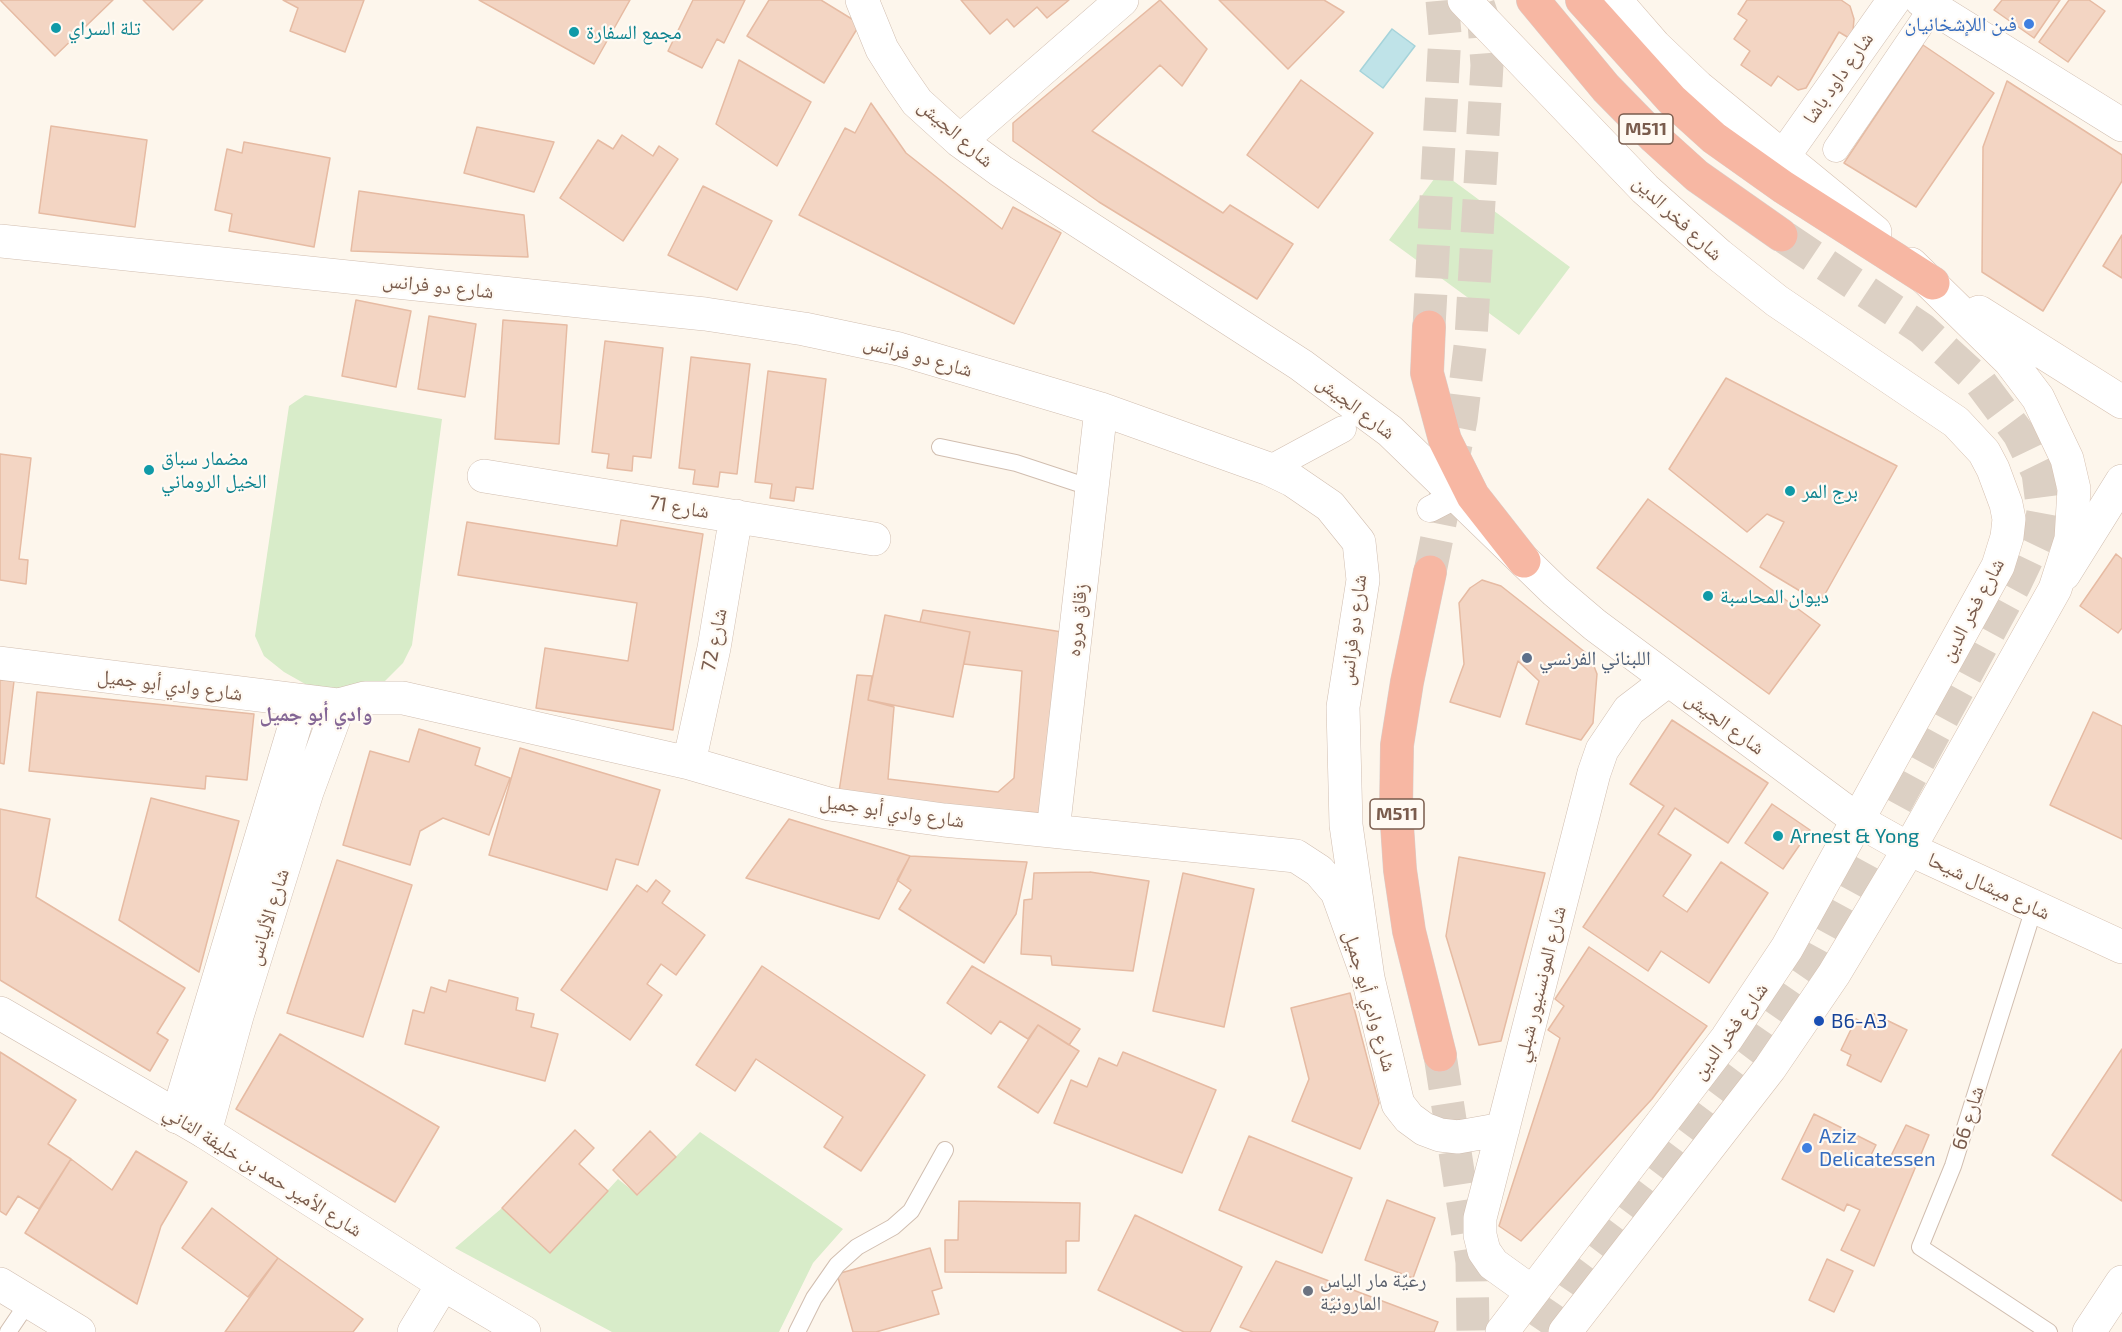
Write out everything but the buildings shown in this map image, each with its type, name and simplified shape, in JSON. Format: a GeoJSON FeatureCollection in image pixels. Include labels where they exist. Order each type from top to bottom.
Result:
{"type":"FeatureCollection","features":[{"type":"Feature","properties":{"kind":"highway","name":"M511"},"geometry":{"type":"LineString","coordinates":[[1533,0],[1606,88],[1655,138],[1697,176],[1781,235]]}},
{"type":"Feature","properties":{"kind":"highway"},"geometry":{"type":"LineString","coordinates":[[1582,0],[1672,100],[1713,138],[1783,187],[1933,284]]}},
{"type":"Feature","properties":{"kind":"highway"},"geometry":{"type":"LineString","coordinates":[[1429,327],[1427,373],[1445,440],[1473,496],[1524,561]]}},
{"type":"Feature","properties":{"kind":"highway","name":"M511"},"geometry":{"type":"LineString","coordinates":[[1430,572],[1407,682],[1397,745],[1396,810],[1400,870],[1409,931],[1440,1055]]}},
{"type":"Feature","properties":{"kind":"street","name":"شارع الجيش"},"geometry":{"type":"LineString","coordinates":[[862,0],[882,49],[917,102],[960,141],[1001,171],[1300,365],[1390,431],[1444,502],[1524,561],[1555,591],[1667,681],[1859,821]]}},
{"type":"Feature","properties":{"kind":"street"},"geometry":{"type":"LineString","coordinates":[[960,141],[1122,0]]}},
{"type":"Feature","properties":{"kind":"street","name":"شارع فخر الدين"},"geometry":{"type":"LineString","coordinates":[[1464,0],[1645,189],[1719,255],[1792,312],[1956,423],[1984,452],[1993,469],[2009,519],[2004,551],[1859,821],[1760,992],[1502,1332]]}},
{"type":"Feature","properties":{"kind":"street"},"geometry":{"type":"LineString","coordinates":[[1615,0],[1672,62],[1731,116],[1933,284],[2010,361],[2038,398],[2067,459],[2074,489],[2071,539],[2055,589]]}},
{"type":"Feature","properties":{"kind":"street","name":"شارع داود باشا"},"geometry":{"type":"LineString","coordinates":[[1783,157],[1862,42],[1894,0]]}},
{"type":"Feature","properties":{"kind":"street"},"geometry":{"type":"LineString","coordinates":[[1836,149],[1900,52],[1926,4],[2122,125]]}},
{"type":"Feature","properties":{"kind":"street"},"geometry":{"type":"LineString","coordinates":[[1862,42],[1900,52]]}},
{"type":"Feature","properties":{"kind":"street","name":"شارع دو فرانس"},"geometry":{"type":"LineString","coordinates":[[0,241],[705,314],[782,325],[899,349],[1101,409],[1269,469],[1293,480],[1330,506],[1359,542],[1363,580],[1343,707],[1345,813],[1368,978]]}},
{"type":"Feature","properties":{"kind":"street"},"geometry":{"type":"LineString","coordinates":[[1933,284],[2122,402]]}},
{"type":"Feature","properties":{"kind":"street","name":"زقاق مروه"},"geometry":{"type":"LineString","coordinates":[[1053,831],[1101,409]]}},
{"type":"Feature","properties":{"kind":"street"},"geometry":{"type":"LineString","coordinates":[[1269,469],[1343,429]]}},
{"type":"Feature","properties":{"kind":"street","name":"شارع 71"},"geometry":{"type":"LineString","coordinates":[[484,476],[874,539]]}},
{"type":"Feature","properties":{"kind":"street"},"geometry":{"type":"LineString","coordinates":[[1567,1331],[1776,1059],[1834,974],[1909,849],[2055,589],[2122,481]]}},
{"type":"Feature","properties":{"kind":"street","name":"شارع 72"},"geometry":{"type":"LineString","coordinates":[[689,763],[714,648],[736,516]]}},
{"type":"Feature","properties":{"kind":"street","name":"شارع وادي أبو جميل"},"geometry":{"type":"LineString","coordinates":[[0,663],[302,702],[339,705],[365,698],[403,698],[689,763],[829,804],[1053,831],[1296,856],[1319,871],[1337,892],[1368,978],[1398,1104],[1409,1118],[1424,1129],[1440,1136],[1458,1137],[1503,1128]]}},
{"type":"Feature","properties":{"kind":"street","name":"شارع المونسنيور شبلي"},"geometry":{"type":"LineString","coordinates":[[1532,1292],[1493,1264],[1484,1251],[1480,1235],[1480,1218],[1598,761],[1614,729],[1629,710],[1667,681]]}},
{"type":"Feature","properties":{"kind":"street","name":"شارع الأليانس"},"geometry":{"type":"LineString","coordinates":[[191,1125],[302,702]]}},
{"type":"Feature","properties":{"kind":"street","name":"شارع الأليانس"},"geometry":{"type":"LineString","coordinates":[[191,1125],[237,1016],[307,792],[339,705]]}},
{"type":"Feature","properties":{"kind":"street","name":"شارع ميشال شيحا"},"geometry":{"type":"LineString","coordinates":[[1859,821],[1909,849],[2122,947]]}},
{"type":"Feature","properties":{"kind":"street","name":"شارع الأمير حمد بن خليفة الثاني"},"geometry":{"type":"LineString","coordinates":[[0,1013],[191,1125],[442,1284],[524,1332]]}},
{"type":"Feature","properties":{"kind":"street"},"geometry":{"type":"LineString","coordinates":[[2089,1332],[2122,1282]]}},
{"type":"Feature","properties":{"kind":"street"},"geometry":{"type":"LineString","coordinates":[[0,1284],[79,1332]]}},
{"type":"Feature","properties":{"kind":"street"},"geometry":{"type":"LineString","coordinates":[[414,1332],[442,1284]]}},
{"type":"Feature","properties":{"kind":"lane"},"geometry":{"type":"LineString","coordinates":[[940,447],[1016,463],[1092,488]]}},
{"type":"Feature","properties":{"kind":"lane","name":"شارع 66"},"geometry":{"type":"LineString","coordinates":[[2034,908],[1953,1166],[1920,1247],[2049,1332]]}},
{"type":"Feature","properties":{"kind":"lane"},"geometry":{"type":"LineString","coordinates":[[797,1332],[814,1298],[837,1265],[857,1247],[893,1227],[911,1211],[945,1150]]}},
{"type":"Feature","properties":{"kind":"lane"},"geometry":{"type":"LineString","coordinates":[[8,1332],[29,1301]]}},
{"type":"Feature","properties":{"kind":"green space"},"geometry":{"type":"Polygon","coordinates":[[[1440,171],[1570,267],[1519,335],[1389,240],[1440,171]]]}},
{"type":"Feature","properties":{"kind":"green space"},"geometry":{"type":"Polygon","coordinates":[[[305,395],[442,419],[412,645],[403,663],[385,681],[359,690],[331,691],[307,685],[284,672],[264,656],[255,636],[289,406],[305,395]]]}},
{"type":"Feature","properties":{"kind":"green space"},"geometry":{"type":"Polygon","coordinates":[[[700,1132],[843,1229],[813,1263],[779,1332],[612,1332],[455,1248],[502,1208],[550,1253],[618,1179],[638,1195],[700,1132]]]}},
{"type":"Feature","properties":{"kind":"water"},"geometry":{"type":"Polygon","coordinates":[[[1392,29],[1415,46],[1383,88],[1360,71],[1392,29]]]}},
{"type":"Feature","properties":{"kind":"tunnel"},"geometry":{"type":"LineString","coordinates":[[1429,327],[1445,34],[1442,0]]}},
{"type":"Feature","properties":{"kind":"tunnel"},"geometry":{"type":"LineString","coordinates":[[1430,572],[1461,420],[1471,338],[1487,65],[1484,22],[1478,4]]}},
{"type":"Feature","properties":{"kind":"tunnel"},"geometry":{"type":"LineString","coordinates":[[1541,1332],[1586,1266],[1750,1048],[1812,958],[2014,586],[2039,534],[2043,512],[2038,473],[2019,434],[1980,382],[1922,329],[1781,235]]}},
{"type":"Feature","properties":{"kind":"tunnel"},"geometry":{"type":"LineString","coordinates":[[1440,1055],[1472,1262],[1473,1332]]}},
{"type":"Feature","properties":{"kind":"place","name":"فىن اللإشخانيان"},"geometry":{"type":"Point","coordinates":[2029,24]}},
{"type":"Feature","properties":{"kind":"place","name":"تلة السراي"},"geometry":{"type":"Point","coordinates":[56,28]}},
{"type":"Feature","properties":{"kind":"place","name":"مجمع السفارة"},"geometry":{"type":"Point","coordinates":[574,32]}},
{"type":"Feature","properties":{"kind":"place","name":"مضمار سباق الخيل الروماني"},"geometry":{"type":"Point","coordinates":[149,470]}},
{"type":"Feature","properties":{"kind":"place","name":"برج المر"},"geometry":{"type":"Point","coordinates":[1790,491]}},
{"type":"Feature","properties":{"kind":"place","name":"ديوان المحاسبة"},"geometry":{"type":"Point","coordinates":[1708,596]}},
{"type":"Feature","properties":{"kind":"place","name":"اللبناني الفرنسي"},"geometry":{"type":"Point","coordinates":[1527,658]}},
{"type":"Feature","properties":{"kind":"place","name":"Arnest & Yong"},"geometry":{"type":"Point","coordinates":[1778,836]}},
{"type":"Feature","properties":{"kind":"place","name":"B6-A3"},"geometry":{"type":"Point","coordinates":[1819,1021]}},
{"type":"Feature","properties":{"kind":"place","name":"Aziz Delicatessen"},"geometry":{"type":"Point","coordinates":[1807,1148]}},
{"type":"Feature","properties":{"kind":"place","name":"رعيّة مار الياس المارونيّة"},"geometry":{"type":"Point","coordinates":[1308,1291]}},
{"type":"Feature","properties":{"kind":"district","name":"وادي أبو جميل"},"geometry":{"type":"Point","coordinates":[316,714]}}]}
